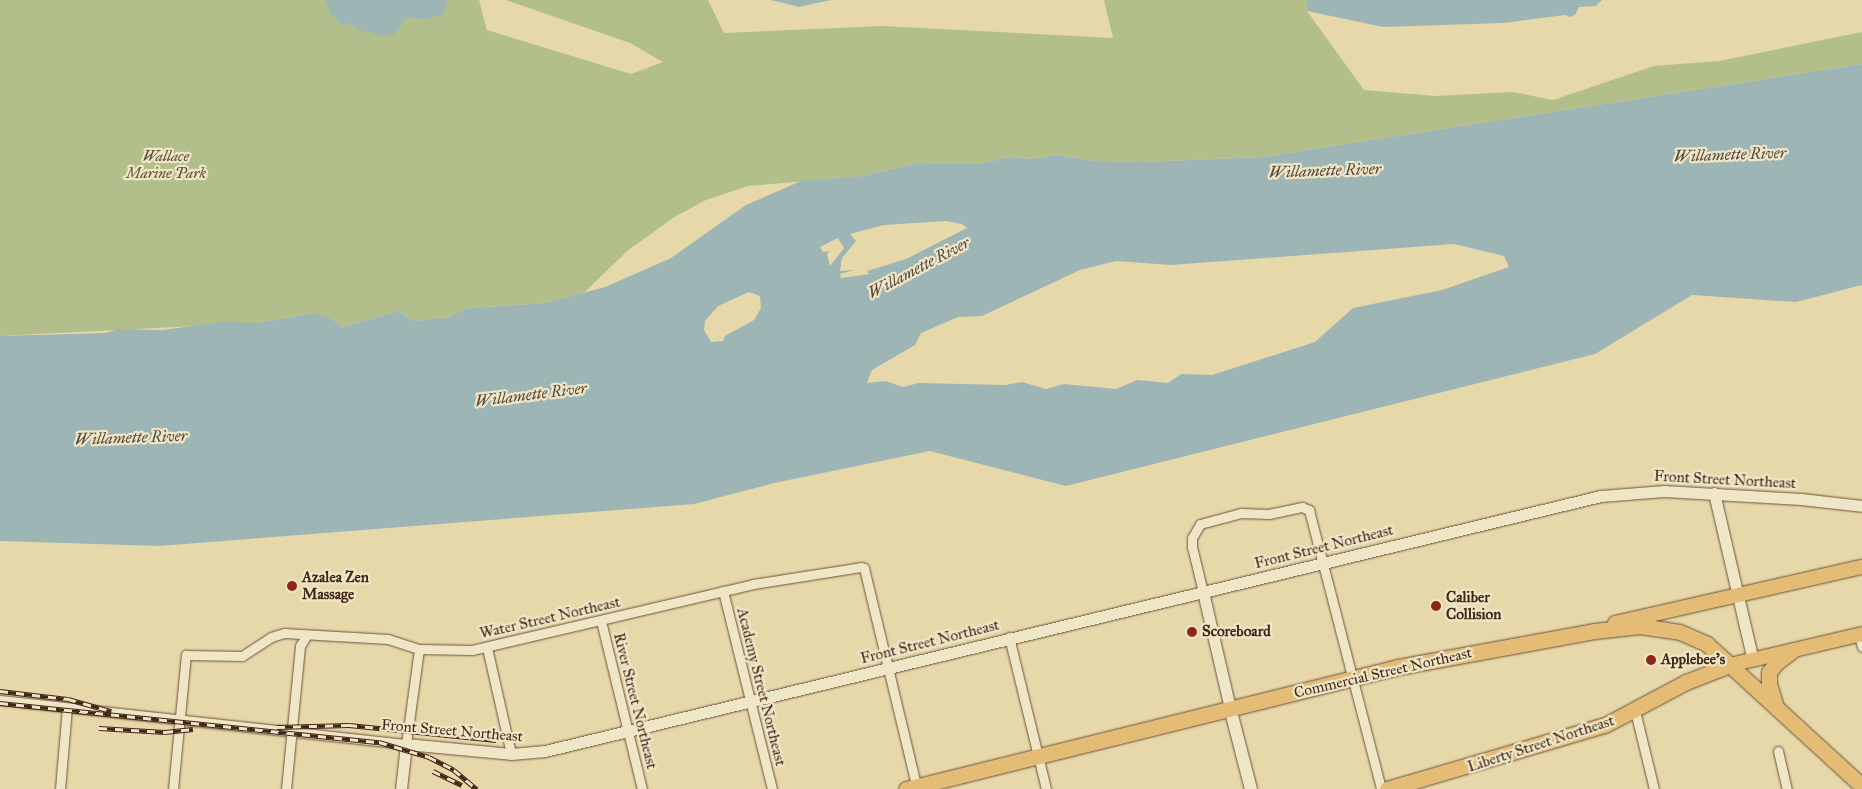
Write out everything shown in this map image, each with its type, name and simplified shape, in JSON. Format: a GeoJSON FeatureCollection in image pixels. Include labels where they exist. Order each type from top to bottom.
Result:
{"type":"FeatureCollection","features":[{"type":"Feature","properties":{"kind":"highway"},"geometry":{"type":"LineString","coordinates":[[1594,631],[1640,626],[1664,627],[1707,644],[1744,681],[1776,707],[1862,786]]}},
{"type":"Feature","properties":{"kind":"highway","name":"Commercial Street Northeast"},"geometry":{"type":"LineString","coordinates":[[913,788],[1438,658],[1594,631]]}},
{"type":"Feature","properties":{"kind":"highway"},"geometry":{"type":"LineString","coordinates":[[1776,707],[1769,684],[1769,672],[1776,663],[1793,650]]}},
{"type":"Feature","properties":{"kind":"highway","name":"Liberty Street Northeast"},"geometry":{"type":"LineString","coordinates":[[1387,789],[1558,740],[1635,711],[1686,682],[1730,666]]}},
{"type":"Feature","properties":{"kind":"main road","name":"Commercial Street Northeast"},"geometry":{"type":"LineString","coordinates":[[1594,631],[1609,624],[1738,597],[1862,567]]}},
{"type":"Feature","properties":{"kind":"main road","name":"Liberty Street Northeast"},"geometry":{"type":"LineString","coordinates":[[1730,666],[1793,650],[1861,639]]}},
{"type":"Feature","properties":{"kind":"main road"},"geometry":{"type":"LineString","coordinates":[[1230,708],[1251,789]]}},
{"type":"Feature","properties":{"kind":"street","name":"Front Street Northeast"},"geometry":{"type":"LineString","coordinates":[[0,700],[511,754],[545,751],[1600,496],[1652,491],[1862,506]]}},
{"type":"Feature","properties":{"kind":"street"},"geometry":{"type":"LineString","coordinates":[[1714,494],[1753,660]]}},
{"type":"Feature","properties":{"kind":"street"},"geometry":{"type":"LineString","coordinates":[[1230,708],[1192,547],[1195,530],[1200,524],[1241,513],[1269,514],[1302,507],[1309,510],[1324,562],[1351,679],[1380,789]]}},
{"type":"Feature","properties":{"kind":"street","name":"Water Street Northeast"},"geometry":{"type":"LineString","coordinates":[[180,720],[186,655],[237,657],[253,651],[276,634],[307,635],[321,633],[388,639],[419,648],[487,648],[723,591],[841,568],[864,568],[887,668]]}},
{"type":"Feature","properties":{"kind":"street","name":"Academy Street Northeast"},"geometry":{"type":"LineString","coordinates":[[723,591],[772,789]]}},
{"type":"Feature","properties":{"kind":"street","name":"River Street Northeast"},"geometry":{"type":"LineString","coordinates":[[601,620],[642,789]]}},
{"type":"Feature","properties":{"kind":"street"},"geometry":{"type":"LineString","coordinates":[[286,789],[300,646],[307,635]]}},
{"type":"Feature","properties":{"kind":"street"},"geometry":{"type":"LineString","coordinates":[[1009,638],[1046,789]]}},
{"type":"Feature","properties":{"kind":"street"},"geometry":{"type":"LineString","coordinates":[[401,789],[419,648]]}},
{"type":"Feature","properties":{"kind":"street"},"geometry":{"type":"LineString","coordinates":[[487,648],[511,754]]}},
{"type":"Feature","properties":{"kind":"street"},"geometry":{"type":"LineString","coordinates":[[887,668],[913,788]]}},
{"type":"Feature","properties":{"kind":"street"},"geometry":{"type":"LineString","coordinates":[[60,789],[66,708]]}},
{"type":"Feature","properties":{"kind":"street"},"geometry":{"type":"LineString","coordinates":[[1635,711],[1654,789]]}},
{"type":"Feature","properties":{"kind":"street"},"geometry":{"type":"LineString","coordinates":[[173,789],[180,720]]}},
{"type":"Feature","properties":{"kind":"street"},"geometry":{"type":"LineString","coordinates":[[1778,751],[1787,789]]}},
{"type":"Feature","properties":{"kind":"green space","name":"Wallace Marine Park"},"geometry":{"type":"Polygon","coordinates":[[[0,0],[479,0],[487,30],[631,74],[663,62],[630,43],[506,0],[708,0],[724,33],[883,26],[1113,38],[1104,0],[1307,0],[1307,11],[1364,90],[1435,96],[1513,92],[1553,100],[1654,66],[1719,61],[1862,32],[1862,64],[1262,157],[1142,162],[1095,161],[1056,155],[1034,159],[1009,157],[980,164],[919,163],[857,177],[748,186],[706,200],[676,216],[627,251],[584,293],[546,303],[468,308],[448,317],[415,321],[398,311],[343,327],[326,315],[314,313],[258,323],[0,336],[0,0]]]}},
{"type":"Feature","properties":{"kind":"water"},"geometry":{"type":"Polygon","coordinates":[[[325,0],[448,0],[444,14],[426,19],[406,18],[395,34],[380,37],[367,30],[363,33],[348,22],[343,26],[331,14],[325,0]]]}},
{"type":"Feature","properties":{"kind":"water"},"geometry":{"type":"Polygon","coordinates":[[[771,0],[831,0],[799,7],[771,0]]]}},
{"type":"Feature","properties":{"kind":"water"},"geometry":{"type":"Polygon","coordinates":[[[1307,0],[1602,0],[1596,6],[1579,7],[1575,15],[1570,17],[1565,15],[1503,23],[1383,27],[1307,11],[1307,0]]]}},
{"type":"Feature","properties":{"kind":"water","name":"Willamette River"},"geometry":{"type":"Polygon","coordinates":[[[1862,64],[1862,285],[1796,302],[1692,295],[1595,354],[1066,486],[930,451],[774,483],[694,504],[159,546],[0,541],[0,336],[105,333],[119,329],[163,330],[221,322],[258,323],[314,313],[326,315],[343,327],[398,311],[415,321],[448,317],[468,308],[546,303],[605,287],[671,258],[746,205],[801,181],[857,177],[919,163],[980,164],[1009,157],[1034,159],[1056,155],[1095,161],[1142,162],[1262,157],[1862,64]],[[946,221],[884,225],[850,234],[856,241],[842,258],[840,271],[854,270],[840,274],[841,278],[869,274],[867,271],[906,259],[967,228],[962,224],[946,221]],[[838,238],[820,247],[823,252],[830,251],[827,254],[830,266],[844,248],[838,238]],[[1454,244],[1171,265],[1116,261],[1080,270],[982,316],[958,317],[921,333],[915,345],[872,370],[867,383],[886,381],[903,387],[919,383],[1005,385],[1022,382],[1046,389],[1064,384],[1116,389],[1137,380],[1168,383],[1181,374],[1212,375],[1315,342],[1353,308],[1442,290],[1509,267],[1504,256],[1454,244]],[[749,292],[718,306],[705,321],[704,330],[711,342],[723,341],[725,336],[754,320],[761,308],[760,296],[749,292]]]}},
{"type":"Feature","properties":{"kind":"railway"},"geometry":{"type":"LineString","coordinates":[[0,691],[68,699],[111,711]]}},
{"type":"Feature","properties":{"kind":"railway"},"geometry":{"type":"LineString","coordinates":[[0,703],[379,742],[429,757],[454,770],[477,789]]}},
{"type":"Feature","properties":{"kind":"railway"},"geometry":{"type":"LineString","coordinates":[[277,727],[349,725],[496,740]]}},
{"type":"Feature","properties":{"kind":"railway"},"geometry":{"type":"LineString","coordinates":[[99,728],[165,732],[193,729]]}},
{"type":"Feature","properties":{"kind":"railway"},"geometry":{"type":"LineString","coordinates":[[433,771],[462,785]]}},
{"type":"Feature","properties":{"kind":"place","name":"Azalea Zen Massage"},"geometry":{"type":"Point","coordinates":[292,586]}},
{"type":"Feature","properties":{"kind":"place","name":"Caliber Collision"},"geometry":{"type":"Point","coordinates":[1436,606]}},
{"type":"Feature","properties":{"kind":"place","name":"Scoreboard"},"geometry":{"type":"Point","coordinates":[1192,632]}},
{"type":"Feature","properties":{"kind":"place","name":"Applebee's"},"geometry":{"type":"Point","coordinates":[1651,660]}}]}
